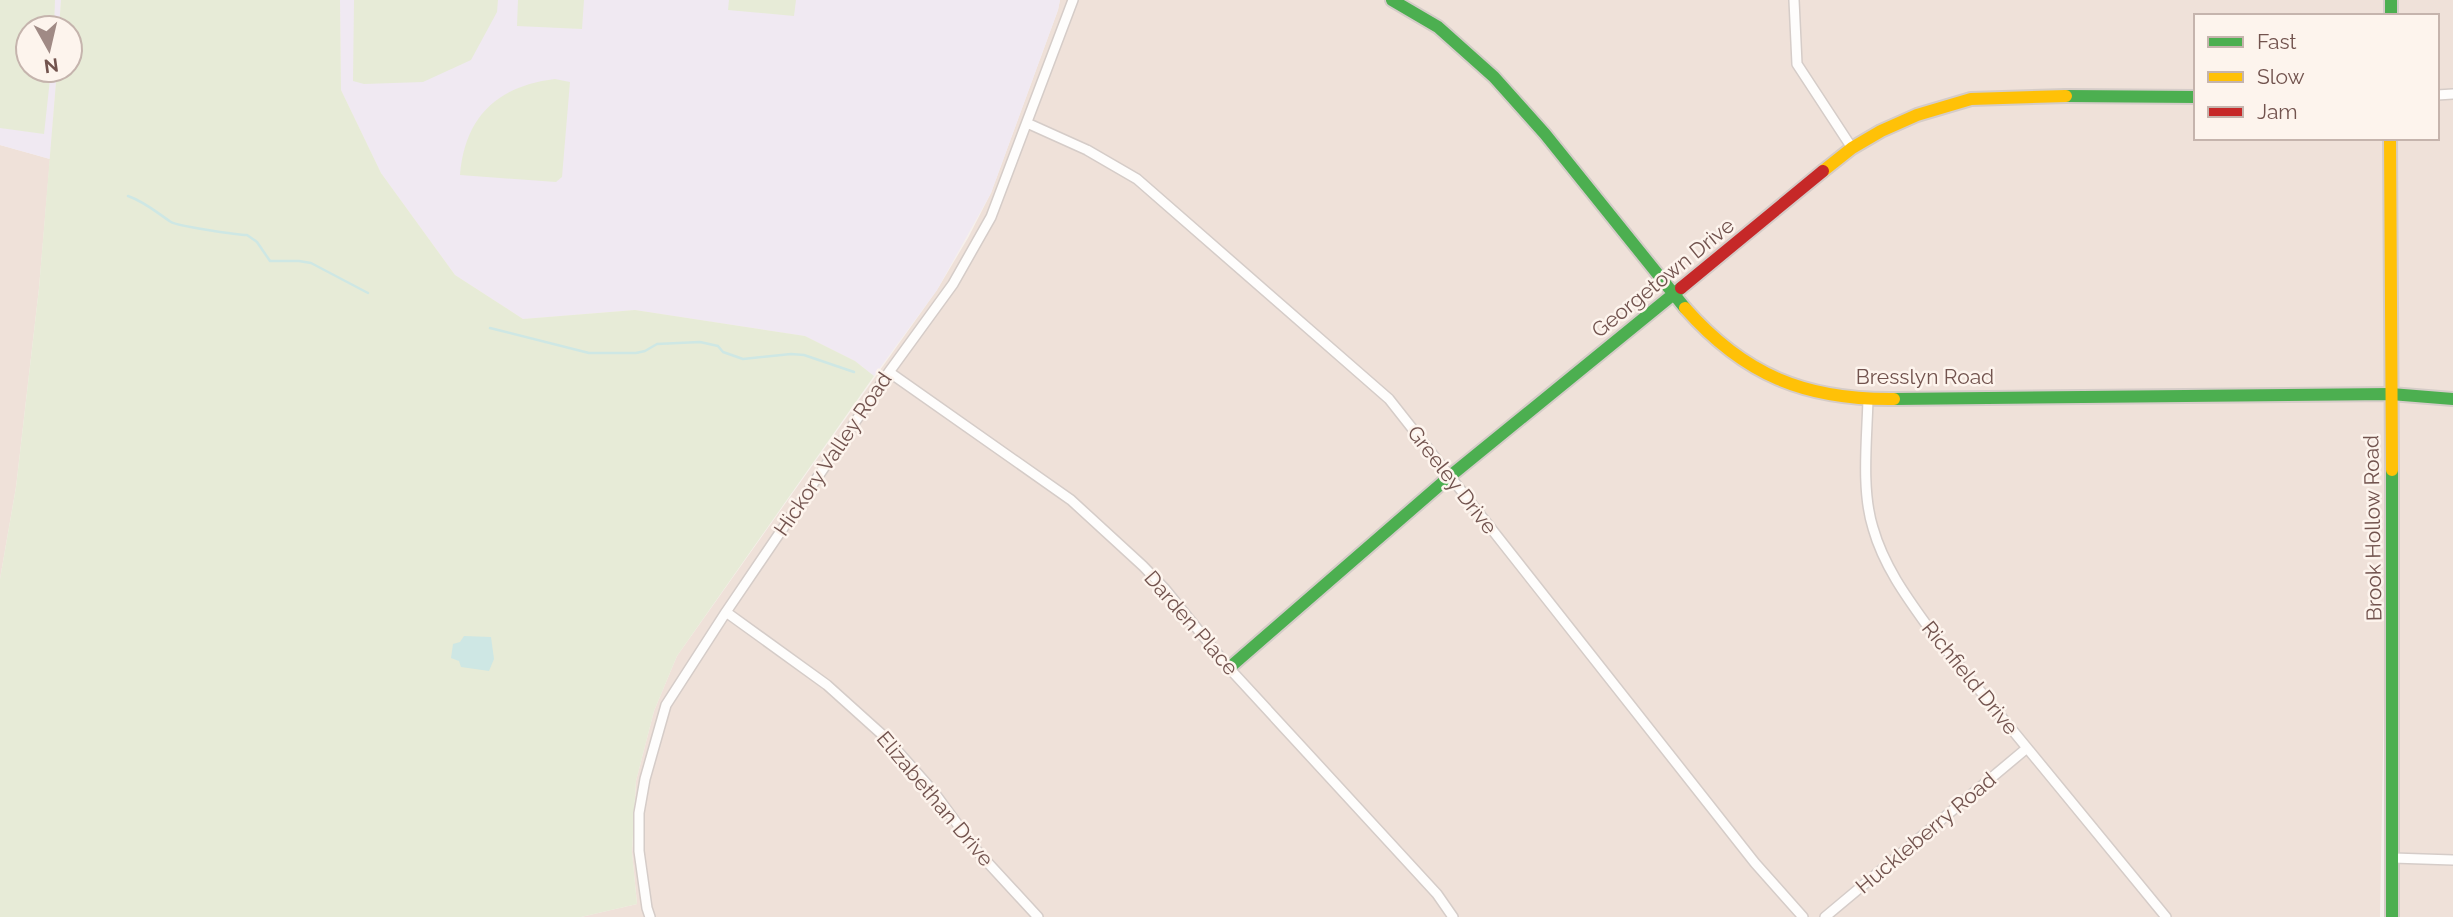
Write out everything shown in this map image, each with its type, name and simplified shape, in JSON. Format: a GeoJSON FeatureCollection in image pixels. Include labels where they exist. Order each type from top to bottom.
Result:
{"type":"FeatureCollection","features":[{"type":"Feature","properties":{"kind":"street","name":"Hickory Valley Road"},"geometry":{"type":"LineString","coordinates":[[650,917],[639,851],[639,813],[645,779],[666,705],[889,372],[953,284],[991,217],[1073,0]]}},
{"type":"Feature","properties":{"kind":"street","name":"Bresslyn Road"},"geometry":{"type":"LineString","coordinates":[[1392,0],[1436,25],[1488,71],[1546,136],[1712,338],[1737,358],[1771,377],[1802,388],[1868,399],[2391,394],[2453,399]]}},
{"type":"Feature","properties":{"kind":"street"},"geometry":{"type":"LineString","coordinates":[[1794,0],[1797,64],[1852,148]]}},
{"type":"Feature","properties":{"kind":"street","name":"Georgetown Drive"},"geometry":{"type":"LineString","coordinates":[[1229,668],[1449,477],[1852,148],[1917,115],[1971,99],[2016,96],[2194,97]]}},
{"type":"Feature","properties":{"kind":"street","name":"Greeley Drive"},"geometry":{"type":"LineString","coordinates":[[1027,122],[1087,150],[1137,178],[1389,399],[1755,863],[1803,917]]}},
{"type":"Feature","properties":{"kind":"street","name":"Brook Hollow Road"},"geometry":{"type":"LineString","coordinates":[[2390,140],[2392,917]]}},
{"type":"Feature","properties":{"kind":"street","name":"Darden Place"},"geometry":{"type":"LineString","coordinates":[[889,372],[1071,500],[1165,589],[1229,668],[1437,894],[1453,917]]}},
{"type":"Feature","properties":{"kind":"street","name":"Richfield Drive"},"geometry":{"type":"LineString","coordinates":[[1868,399],[1867,495],[1872,527],[1883,556],[1903,592],[1931,631],[2166,917]]}},
{"type":"Feature","properties":{"kind":"street","name":"Elizabethan Drive"},"geometry":{"type":"LineString","coordinates":[[726,612],[827,685],[887,739],[933,791],[978,852],[1038,917]]}},
{"type":"Feature","properties":{"kind":"street","name":"Huckleberry Road"},"geometry":{"type":"LineString","coordinates":[[1825,917],[2027,748]]}},
{"type":"Feature","properties":{"kind":"street"},"geometry":{"type":"LineString","coordinates":[[2393,858],[2453,860]]}},
{"type":"Feature","properties":{"kind":"shaded area"},"geometry":{"type":"Polygon","coordinates":[[[0,0],[61,0],[60,14],[14,14],[14,84],[56,84],[50,159],[0,145],[0,0]]]}},
{"type":"Feature","properties":{"kind":"shaded area"},"geometry":{"type":"Polygon","coordinates":[[[340,0],[1060,0],[991,193],[937,290],[874,376],[855,361],[805,336],[635,310],[523,319],[455,275],[381,173],[341,90],[340,0]]]}},
{"type":"Feature","properties":{"kind":"shaded area"},"geometry":{"type":"Polygon","coordinates":[[[1060,0],[2397,0],[2396,14],[2194,14],[2194,140],[2394,140],[2380,917],[581,917],[637,904],[632,852],[636,781],[654,711],[677,656],[937,290],[968,238],[991,193],[1060,0]]]}},
{"type":"Feature","properties":{"kind":"shaded area"},"geometry":{"type":"Polygon","coordinates":[[[2398,0],[2453,0],[2453,917],[2400,917],[2398,140],[2439,140],[2439,14],[2398,14],[2398,0]]]}},
{"type":"Feature","properties":{"kind":"shaded area"},"geometry":{"type":"Polygon","coordinates":[[[0,145],[50,159],[39,288],[16,487],[0,579],[0,145]]]}},
{"type":"Feature","properties":{"kind":"green space"},"geometry":{"type":"Polygon","coordinates":[[[0,0],[55,0],[54,14],[14,14],[14,84],[49,84],[44,134],[0,128],[0,0]]]}},
{"type":"Feature","properties":{"kind":"green space"},"geometry":{"type":"Polygon","coordinates":[[[61,0],[340,0],[341,90],[381,173],[455,275],[523,319],[635,310],[805,336],[855,361],[874,376],[677,656],[654,711],[636,781],[632,852],[637,904],[581,917],[0,917],[0,579],[16,487],[39,288],[56,84],[84,84],[84,14],[60,14],[61,0]]]}},
{"type":"Feature","properties":{"kind":"green space"},"geometry":{"type":"Polygon","coordinates":[[[354,0],[498,0],[497,12],[471,60],[423,82],[364,84],[353,81],[354,0]]]}},
{"type":"Feature","properties":{"kind":"green space"},"geometry":{"type":"Polygon","coordinates":[[[518,0],[584,0],[582,29],[517,26],[518,0]]]}},
{"type":"Feature","properties":{"kind":"green space"},"geometry":{"type":"Polygon","coordinates":[[[729,0],[796,0],[794,16],[728,10],[729,0]]]}},
{"type":"Feature","properties":{"kind":"green space"},"geometry":{"type":"Polygon","coordinates":[[[555,79],[570,82],[562,177],[556,182],[460,175],[469,136],[488,108],[517,89],[555,79]]]}},
{"type":"Feature","properties":{"kind":"water"},"geometry":{"type":"Polygon","coordinates":[[[464,636],[491,637],[494,659],[489,671],[461,667],[459,661],[451,658],[453,644],[460,642],[464,636]]]}},
{"type":"Feature","properties":{"kind":"waterway"},"geometry":{"type":"LineString","coordinates":[[128,196],[176,224],[247,235],[257,242],[270,261],[311,263],[368,293]]}},
{"type":"Feature","properties":{"kind":"waterway"},"geometry":{"type":"LineString","coordinates":[[490,328],[589,353],[636,353],[657,344],[700,342],[718,346],[723,352],[743,359],[804,355],[854,372]]}},
{"type":"Feature","properties":{"kind":"traffic: fast"},"geometry":{"type":"LineString","coordinates":[[1392,0],[1438,27],[1494,77],[1545,134],[1685,308]]}},
{"type":"Feature","properties":{"kind":"traffic: fast"},"geometry":{"type":"LineString","coordinates":[[2391,0],[2391,14]]}},
{"type":"Feature","properties":{"kind":"traffic: fast"},"geometry":{"type":"LineString","coordinates":[[2066,96],[2194,97]]}},
{"type":"Feature","properties":{"kind":"traffic: fast"},"geometry":{"type":"LineString","coordinates":[[1229,668],[1449,477],[1681,288]]}},
{"type":"Feature","properties":{"kind":"traffic: fast"},"geometry":{"type":"LineString","coordinates":[[1894,399],[2391,394],[2453,399]]}},
{"type":"Feature","properties":{"kind":"traffic: fast"},"geometry":{"type":"LineString","coordinates":[[2392,470],[2392,917]]}},
{"type":"Feature","properties":{"kind":"traffic: slow"},"geometry":{"type":"LineString","coordinates":[[1823,171],[1852,148],[1917,115],[1971,99],[2066,96]]}},
{"type":"Feature","properties":{"kind":"traffic: slow"},"geometry":{"type":"LineString","coordinates":[[2390,140],[2392,470]]}},
{"type":"Feature","properties":{"kind":"traffic: slow"},"geometry":{"type":"LineString","coordinates":[[1685,308],[1730,351],[1778,379],[1832,395],[1894,399]]}},
{"type":"Feature","properties":{"kind":"traffic: jam"},"geometry":{"type":"LineString","coordinates":[[1681,288],[1823,171]]}}]}
